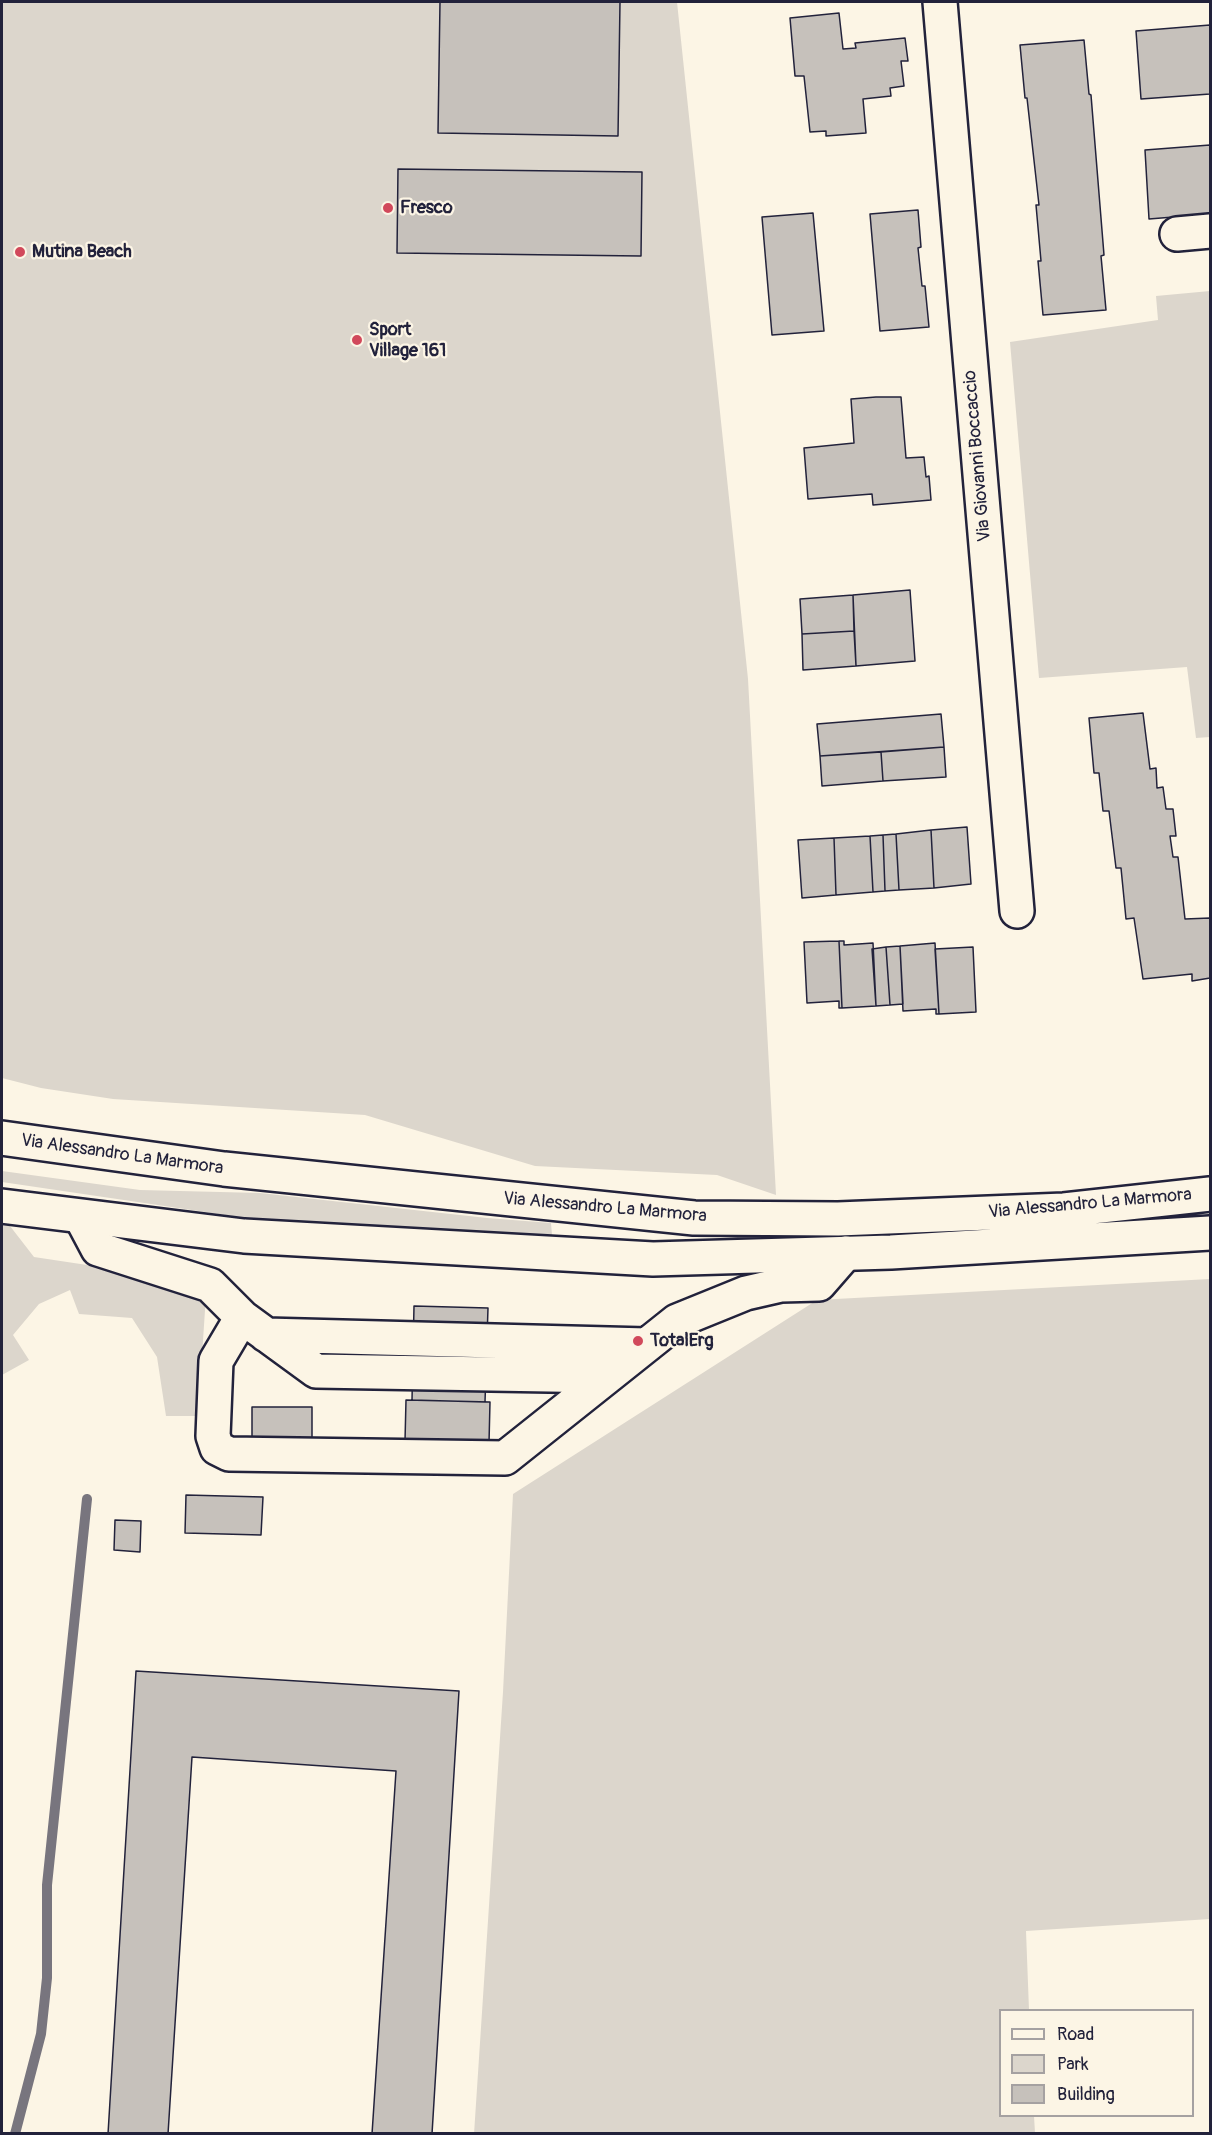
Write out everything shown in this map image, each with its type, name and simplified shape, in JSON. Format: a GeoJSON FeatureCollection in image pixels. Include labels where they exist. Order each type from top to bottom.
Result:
{"type":"FeatureCollection","features":[{"type":"Feature","properties":{"kind":"main road","name":"Via Giovanni Boccaccio"},"geometry":{"type":"LineString","coordinates":[[940,2],[1017,911]]}},
{"type":"Feature","properties":{"kind":"main road"},"geometry":{"type":"LineString","coordinates":[[1177,234],[1210,231]]}},
{"type":"Feature","properties":{"kind":"main road"},"geometry":{"type":"LineString","coordinates":[[2,1126],[16,1140]]}},
{"type":"Feature","properties":{"kind":"main road","name":"Via Alessandro La Marmora"},"geometry":{"type":"LineString","coordinates":[[16,1140],[236,1171],[694,1218],[838,1219],[1064,1210],[1210,1194]]}},
{"type":"Feature","properties":{"kind":"main road","name":"Via Alessandro La Marmora"},"geometry":{"type":"LineString","coordinates":[[2,1206],[244,1236],[654,1259],[1018,1246],[1210,1233]]}},
{"type":"Feature","properties":{"kind":"main road"},"geometry":{"type":"LineString","coordinates":[[81,1217],[98,1249],[210,1285],[254,1326],[316,1371],[608,1376]]}},
{"type":"Feature","properties":{"kind":"main road"},"geometry":{"type":"LineString","coordinates":[[647,1345],[254,1326],[216,1361],[213,1436],[217,1448],[229,1454],[505,1458],[647,1345],[677,1321],[746,1293],[781,1285],[819,1284],[846,1253]]}},
{"type":"Feature","properties":{"kind":"green space","name":"Sport Village 161"},"geometry":{"type":"Polygon","coordinates":[[[2,2],[677,2],[748,679],[776,1195],[717,1175],[535,1166],[365,1115],[113,1099],[41,1088],[2,1078],[2,2]]]}},
{"type":"Feature","properties":{"kind":"green space"},"geometry":{"type":"Polygon","coordinates":[[[1210,291],[1210,737],[1196,738],[1187,667],[1039,678],[1010,342],[1158,320],[1156,296],[1210,291]]]}},
{"type":"Feature","properties":{"kind":"green space"},"geometry":{"type":"Polygon","coordinates":[[[2,1171],[140,1190],[260,1193],[551,1223],[552,1235],[410,1230],[239,1217],[2,1182],[2,1171]]]}},
{"type":"Feature","properties":{"kind":"green space"},"geometry":{"type":"Polygon","coordinates":[[[2,1225],[10,1226],[34,1257],[107,1268],[206,1295],[198,1416],[166,1416],[157,1357],[132,1318],[79,1314],[70,1290],[39,1304],[13,1335],[29,1360],[2,1375],[2,1225]]]}},
{"type":"Feature","properties":{"kind":"green space"},"geometry":{"type":"Polygon","coordinates":[[[1210,1279],[1210,1919],[1026,1931],[1029,2009],[999,2009],[999,2117],[1034,2117],[1035,2133],[474,2134],[503,1692],[513,1494],[817,1300],[1210,1279]]]}},
{"type":"Feature","properties":{"kind":"building"},"geometry":{"type":"Polygon","coordinates":[[[440,2],[620,2],[618,136],[438,133],[440,2]]]}},
{"type":"Feature","properties":{"kind":"building"},"geometry":{"type":"Polygon","coordinates":[[[839,13],[843,49],[856,48],[855,43],[905,38],[908,61],[901,61],[904,86],[890,88],[891,96],[863,99],[866,133],[826,136],[826,131],[810,132],[804,76],[795,76],[790,18],[839,13]]]}},
{"type":"Feature","properties":{"kind":"building"},"geometry":{"type":"Polygon","coordinates":[[[1210,25],[1210,94],[1141,99],[1136,31],[1210,25]]]}},
{"type":"Feature","properties":{"kind":"building"},"geometry":{"type":"Polygon","coordinates":[[[1084,40],[1089,94],[1091,95],[1104,255],[1101,256],[1106,310],[1043,315],[1038,261],[1041,261],[1036,205],[1039,205],[1020,45],[1084,40]]]}},
{"type":"Feature","properties":{"kind":"building"},"geometry":{"type":"Polygon","coordinates":[[[1210,145],[1210,214],[1149,219],[1145,150],[1210,145]]]}},
{"type":"Feature","properties":{"kind":"building"},"geometry":{"type":"Polygon","coordinates":[[[398,169],[642,172],[641,256],[397,253],[398,169]]]}},
{"type":"Feature","properties":{"kind":"building"},"geometry":{"type":"Polygon","coordinates":[[[918,210],[921,247],[918,248],[929,327],[880,331],[870,214],[918,210]]]}},
{"type":"Feature","properties":{"kind":"building"},"geometry":{"type":"Polygon","coordinates":[[[813,213],[824,331],[772,335],[762,217],[813,213]]]}},
{"type":"Feature","properties":{"kind":"building"},"geometry":{"type":"Polygon","coordinates":[[[901,397],[906,458],[924,457],[926,477],[929,476],[931,500],[873,505],[872,494],[808,499],[804,448],[854,443],[851,399],[901,397]]]}},
{"type":"Feature","properties":{"kind":"building"},"geometry":{"type":"Polygon","coordinates":[[[910,590],[915,661],[856,666],[853,595],[910,590]]]}},
{"type":"Feature","properties":{"kind":"building"},"geometry":{"type":"Polygon","coordinates":[[[853,595],[854,631],[802,634],[800,599],[853,595]]]}},
{"type":"Feature","properties":{"kind":"building"},"geometry":{"type":"Polygon","coordinates":[[[854,631],[856,666],[803,670],[802,634],[854,631]]]}},
{"type":"Feature","properties":{"kind":"building"},"geometry":{"type":"Polygon","coordinates":[[[1143,713],[1150,769],[1156,768],[1157,788],[1163,787],[1166,809],[1173,809],[1176,836],[1170,836],[1173,857],[1178,857],[1185,919],[1210,918],[1210,978],[1192,981],[1192,974],[1143,979],[1134,918],[1126,919],[1121,868],[1116,868],[1109,811],[1103,811],[1099,773],[1094,773],[1089,718],[1143,713]]]}},
{"type":"Feature","properties":{"kind":"building"},"geometry":{"type":"Polygon","coordinates":[[[941,714],[944,747],[820,756],[817,724],[941,714]]]}},
{"type":"Feature","properties":{"kind":"building"},"geometry":{"type":"Polygon","coordinates":[[[944,747],[946,777],[883,781],[881,752],[944,747]]]}},
{"type":"Feature","properties":{"kind":"building"},"geometry":{"type":"Polygon","coordinates":[[[881,752],[883,781],[822,786],[820,756],[881,752]]]}},
{"type":"Feature","properties":{"kind":"building"},"geometry":{"type":"Polygon","coordinates":[[[967,827],[971,884],[934,888],[931,830],[967,827]]]}},
{"type":"Feature","properties":{"kind":"building"},"geometry":{"type":"Polygon","coordinates":[[[931,830],[934,888],[899,890],[896,834],[931,830]]]}},
{"type":"Feature","properties":{"kind":"building"},"geometry":{"type":"Polygon","coordinates":[[[896,834],[899,890],[885,891],[883,835],[896,834]]]}},
{"type":"Feature","properties":{"kind":"building"},"geometry":{"type":"Polygon","coordinates":[[[883,835],[885,891],[873,892],[870,836],[883,835]]]}},
{"type":"Feature","properties":{"kind":"building"},"geometry":{"type":"Polygon","coordinates":[[[870,836],[873,892],[836,895],[834,838],[870,836]]]}},
{"type":"Feature","properties":{"kind":"building"},"geometry":{"type":"Polygon","coordinates":[[[834,838],[836,895],[802,898],[798,840],[834,838]]]}},
{"type":"Feature","properties":{"kind":"building"},"geometry":{"type":"Polygon","coordinates":[[[839,941],[842,1008],[839,1008],[839,1001],[807,1003],[804,942],[839,941]]]}},
{"type":"Feature","properties":{"kind":"building"},"geometry":{"type":"Polygon","coordinates":[[[839,941],[844,941],[844,945],[873,943],[876,1006],[842,1008],[839,941]]]}},
{"type":"Feature","properties":{"kind":"building"},"geometry":{"type":"Polygon","coordinates":[[[935,943],[939,1014],[936,1014],[936,1009],[903,1011],[900,946],[935,943]]]}},
{"type":"Feature","properties":{"kind":"building"},"geometry":{"type":"Polygon","coordinates":[[[900,946],[903,1004],[890,1005],[886,947],[900,946]]]}},
{"type":"Feature","properties":{"kind":"building"},"geometry":{"type":"Polygon","coordinates":[[[886,947],[890,1005],[876,1006],[872,949],[886,947]]]}},
{"type":"Feature","properties":{"kind":"building"},"geometry":{"type":"Polygon","coordinates":[[[973,947],[976,1012],[939,1014],[935,949],[973,947]]]}},
{"type":"Feature","properties":{"kind":"building"},"geometry":{"type":"Polygon","coordinates":[[[414,1306],[488,1308],[485,1402],[412,1400],[414,1306]]]}},
{"type":"Feature","properties":{"kind":"building"},"geometry":{"type":"Polygon","coordinates":[[[406,1400],[490,1402],[489,1443],[405,1441],[406,1400]]]}},
{"type":"Feature","properties":{"kind":"building"},"geometry":{"type":"Polygon","coordinates":[[[252,1407],[312,1407],[312,1439],[252,1439],[252,1407]]]}},
{"type":"Feature","properties":{"kind":"building"},"geometry":{"type":"Polygon","coordinates":[[[186,1495],[263,1497],[261,1535],[185,1533],[186,1495]]]}},
{"type":"Feature","properties":{"kind":"building"},"geometry":{"type":"Polygon","coordinates":[[[115,1520],[141,1521],[140,1552],[114,1550],[115,1520]]]}},
{"type":"Feature","properties":{"kind":"building"},"geometry":{"type":"Polygon","coordinates":[[[136,1671],[459,1691],[432,2134],[372,2134],[396,1771],[192,1757],[168,2134],[108,2134],[136,1671]]]}},
{"type":"Feature","properties":{"kind":"waterway"},"geometry":{"type":"LineString","coordinates":[[15,2134],[41,2034],[47,1978],[47,1885],[87,1499]]}},
{"type":"Feature","properties":{"kind":"place","name":"Fresco"},"geometry":{"type":"Point","coordinates":[388,208]}},
{"type":"Feature","properties":{"kind":"place","name":"Mutina Beach"},"geometry":{"type":"Point","coordinates":[20,252]}},
{"type":"Feature","properties":{"kind":"place","name":"Sport Village 161"},"geometry":{"type":"Point","coordinates":[357,340]}},
{"type":"Feature","properties":{"kind":"place","name":"TotalErg"},"geometry":{"type":"Point","coordinates":[638,1341]}}]}
